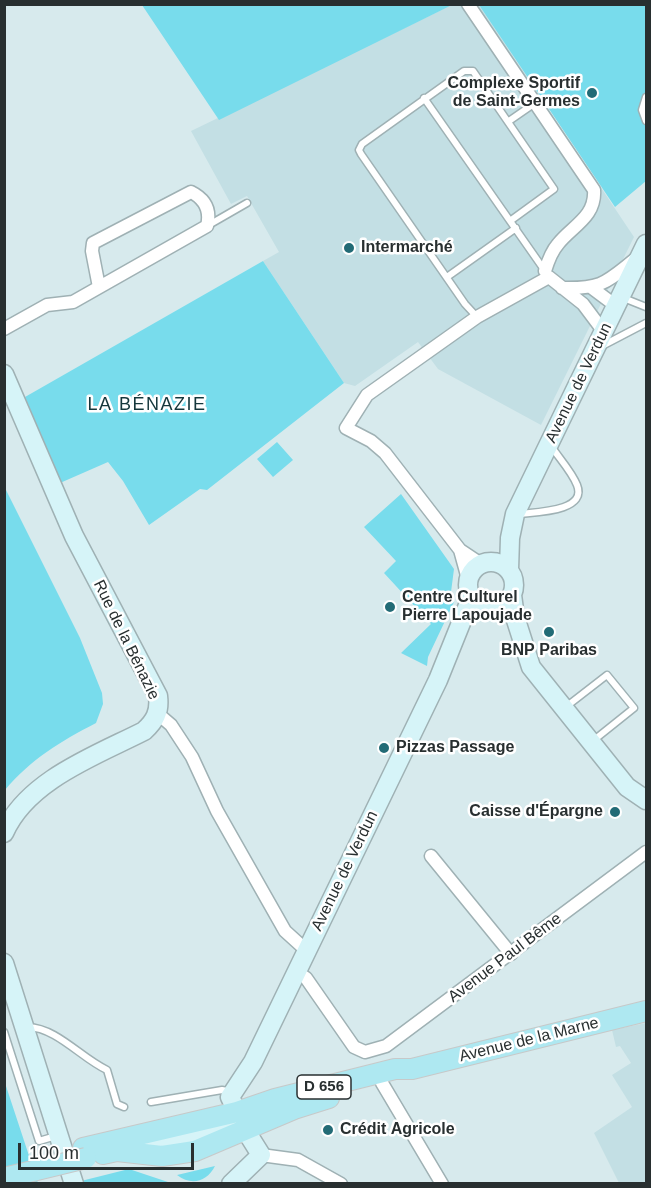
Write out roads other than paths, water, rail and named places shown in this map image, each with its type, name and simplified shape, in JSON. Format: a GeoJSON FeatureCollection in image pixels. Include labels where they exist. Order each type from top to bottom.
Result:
{"type":"FeatureCollection","features":[{"type":"Feature","properties":{"kind":"main road","name":"Avenue de Verdun"},"geometry":{"type":"LineString","coordinates":[[485,563],[514,518],[644,249]]}},
{"type":"Feature","properties":{"kind":"main road","name":"Rue de la Bénazie"},"geometry":{"type":"LineString","coordinates":[[4,374],[69,526],[158,696],[158,713]]}},
{"type":"Feature","properties":{"kind":"main road","name":"Avenue de Verdun"},"geometry":{"type":"LineString","coordinates":[[509,570],[508,551],[514,518]]}},
{"type":"Feature","properties":{"kind":"main road"},"geometry":{"type":"LineString","coordinates":[[515,617],[495,608],[477,604],[471,598],[468,579],[473,570],[485,563],[500,564],[509,570],[514,582],[512,595],[515,617],[531,667],[627,787],[646,800]]}},
{"type":"Feature","properties":{"kind":"main road"},"geometry":{"type":"LineString","coordinates":[[495,608],[512,595]]}},
{"type":"Feature","properties":{"kind":"main road","name":"Avenue de Verdun"},"geometry":{"type":"LineString","coordinates":[[232,1093],[253,1062],[438,680],[471,598]]}},
{"type":"Feature","properties":{"kind":"main road","name":"Avenue de Verdun"},"geometry":{"type":"LineString","coordinates":[[438,680],[455,659],[471,626],[495,608]]}},
{"type":"Feature","properties":{"kind":"main road"},"geometry":{"type":"LineString","coordinates":[[4,833],[21,807],[45,786],[77,765],[144,731],[153,723],[158,713]]}},
{"type":"Feature","properties":{"kind":"main road"},"geometry":{"type":"LineString","coordinates":[[4,963],[8,990],[23,1027],[74,1184]]}},
{"type":"Feature","properties":{"kind":"main road","name":"Avenue de la Marne"},"geometry":{"type":"LineString","coordinates":[[84,1153],[237,1112],[275,1099],[386,1071],[412,1069],[646,1011]]}},
{"type":"Feature","properties":{"kind":"main road","name":"Avenue de Verdun"},"geometry":{"type":"LineString","coordinates":[[237,1112],[253,1062]]}},
{"type":"Feature","properties":{"kind":"main road","name":"Avenue de la Marne"},"geometry":{"type":"LineString","coordinates":[[84,1153],[117,1151],[162,1156],[177,1154],[214,1144],[294,1109],[397,1079],[412,1069]]}},
{"type":"Feature","properties":{"kind":"main road"},"geometry":{"type":"LineString","coordinates":[[231,1184],[261,1155],[237,1112],[230,1097],[232,1093]]}},
{"type":"Feature","properties":{"kind":"main road"},"geometry":{"type":"LineString","coordinates":[[117,1151],[211,1132],[237,1112]]}},
{"type":"Feature","properties":{"kind":"main road","name":"D 656"},"geometry":{"type":"LineString","coordinates":[[4,1168],[84,1153]]}},
{"type":"Feature","properties":{"kind":"main road","name":"D 656"},"geometry":{"type":"LineString","coordinates":[[4,1178],[84,1153]]}},
{"type":"Feature","properties":{"kind":"street"},"geometry":{"type":"LineString","coordinates":[[468,4],[594,190],[593,205],[586,217],[557,245],[547,274],[477,317],[367,395],[346,428],[371,441],[385,453],[460,550],[468,579]]}},
{"type":"Feature","properties":{"kind":"street"},"geometry":{"type":"LineString","coordinates":[[4,329],[47,305],[73,302],[207,226],[207,207],[197,195],[191,192],[93,243],[92,251],[99,287]]}},
{"type":"Feature","properties":{"kind":"street"},"geometry":{"type":"LineString","coordinates":[[592,288],[613,277],[644,249]]}},
{"type":"Feature","properties":{"kind":"street"},"geometry":{"type":"LineString","coordinates":[[547,274],[583,304],[604,332]]}},
{"type":"Feature","properties":{"kind":"street"},"geometry":{"type":"LineString","coordinates":[[562,288],[592,288],[618,301]]}},
{"type":"Feature","properties":{"kind":"street"},"geometry":{"type":"LineString","coordinates":[[460,550],[485,563]]}},
{"type":"Feature","properties":{"kind":"street","name":"Rue de la Bénazie"},"geometry":{"type":"LineString","coordinates":[[158,713],[171,725],[192,757],[217,811],[285,931],[307,951]]}},
{"type":"Feature","properties":{"kind":"street","name":"Avenue Paul Bême"},"geometry":{"type":"LineString","coordinates":[[297,972],[306,978],[358,1050],[365,1052],[393,1042],[646,852]]}},
{"type":"Feature","properties":{"kind":"street"},"geometry":{"type":"LineString","coordinates":[[431,856],[511,954]]}},
{"type":"Feature","properties":{"kind":"street"},"geometry":{"type":"LineString","coordinates":[[382,1083],[442,1184]]}},
{"type":"Feature","properties":{"kind":"street"},"geometry":{"type":"LineString","coordinates":[[261,1155],[298,1160],[341,1184]]}},
{"type":"Feature","properties":{"kind":"lane"},"geometry":{"type":"LineString","coordinates":[[477,317],[359,150],[371,137],[424,98],[464,70],[472,70],[554,189],[510,221]]}},
{"type":"Feature","properties":{"kind":"lane"},"geometry":{"type":"LineString","coordinates":[[646,97],[642,110],[646,121]]}},
{"type":"Feature","properties":{"kind":"lane"},"geometry":{"type":"LineString","coordinates":[[424,98],[547,274]]}},
{"type":"Feature","properties":{"kind":"lane"},"geometry":{"type":"LineString","coordinates":[[509,121],[535,103]]}},
{"type":"Feature","properties":{"kind":"lane"},"geometry":{"type":"LineString","coordinates":[[207,226],[248,203]]}},
{"type":"Feature","properties":{"kind":"lane"},"geometry":{"type":"LineString","coordinates":[[447,277],[516,228]]}},
{"type":"Feature","properties":{"kind":"lane"},"geometry":{"type":"LineString","coordinates":[[618,301],[646,307]]}},
{"type":"Feature","properties":{"kind":"lane"},"geometry":{"type":"LineString","coordinates":[[595,349],[646,323]]}},
{"type":"Feature","properties":{"kind":"lane"},"geometry":{"type":"LineString","coordinates":[[514,518],[566,507],[574,502],[578,494],[578,486],[549,443]]}},
{"type":"Feature","properties":{"kind":"lane"},"geometry":{"type":"LineString","coordinates":[[563,709],[607,675],[634,708],[591,742]]}},
{"type":"Feature","properties":{"kind":"lane"},"geometry":{"type":"LineString","coordinates":[[23,1027],[38,1027],[50,1032],[92,1063],[107,1070],[117,1104],[124,1107]]}},
{"type":"Feature","properties":{"kind":"lane"},"geometry":{"type":"LineString","coordinates":[[4,1032],[39,1141],[59,1135]]}},
{"type":"Feature","properties":{"kind":"lane"},"geometry":{"type":"LineString","coordinates":[[151,1102],[222,1090],[232,1093]]}},
{"type":"Feature","properties":{"kind":"place","name":"Complexe Sportif de Saint-Germes"},"geometry":{"type":"Point","coordinates":[592,93]}},
{"type":"Feature","properties":{"kind":"place","name":"Intermarché"},"geometry":{"type":"Point","coordinates":[349,248]}},
{"type":"Feature","properties":{"kind":"place","name":"Centre Culturel Pierre Lapoujade"},"geometry":{"type":"Point","coordinates":[390,607]}},
{"type":"Feature","properties":{"kind":"place","name":"BNP Paribas"},"geometry":{"type":"Point","coordinates":[549,632]}},
{"type":"Feature","properties":{"kind":"place","name":"Pizzas Passage"},"geometry":{"type":"Point","coordinates":[384,748]}},
{"type":"Feature","properties":{"kind":"place","name":"Caisse d'Épargne"},"geometry":{"type":"Point","coordinates":[615,812]}},
{"type":"Feature","properties":{"kind":"place","name":"Crédit Agricole"},"geometry":{"type":"Point","coordinates":[328,1130]}},
{"type":"Feature","properties":{"kind":"district","name":"LA BÉNAZIE"},"geometry":{"type":"Point","coordinates":[147,405]}}]}
